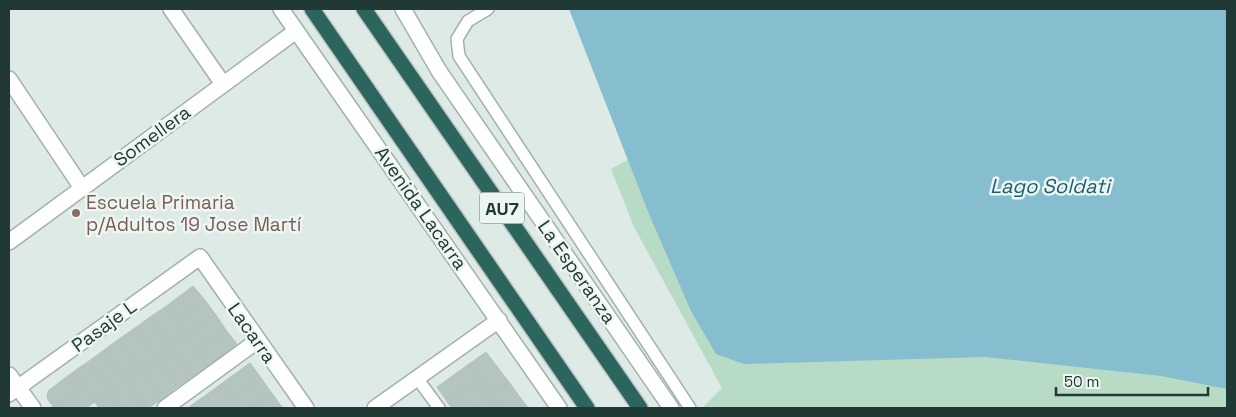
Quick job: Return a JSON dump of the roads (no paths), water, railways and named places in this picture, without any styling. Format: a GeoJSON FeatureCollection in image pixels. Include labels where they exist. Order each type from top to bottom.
{"type":"FeatureCollection","features":[{"type":"Feature","properties":{"kind":"highway","name":"AU7"},"geometry":{"type":"LineString","coordinates":[[312,9],[587,408]]}},
{"type":"Feature","properties":{"kind":"highway","name":"AU7"},"geometry":{"type":"LineString","coordinates":[[364,9],[640,408]]}},
{"type":"Feature","properties":{"kind":"street"},"geometry":{"type":"LineString","coordinates":[[171,9],[223,84]]}},
{"type":"Feature","properties":{"kind":"street","name":"Avenida Lacarra"},"geometry":{"type":"LineString","coordinates":[[281,9],[559,408]]}},
{"type":"Feature","properties":{"kind":"street","name":"La Esperanza"},"geometry":{"type":"LineString","coordinates":[[403,9],[439,72],[671,408]]}},
{"type":"Feature","properties":{"kind":"street","name":"Somellera"},"geometry":{"type":"LineString","coordinates":[[9,242],[296,31]]}},
{"type":"Feature","properties":{"kind":"street"},"geometry":{"type":"LineString","coordinates":[[9,79],[82,188]]}},
{"type":"Feature","properties":{"kind":"street","name":"Lacarra"},"geometry":{"type":"LineString","coordinates":[[200,257],[306,408]]}},
{"type":"Feature","properties":{"kind":"street","name":"Pasaje L"},"geometry":{"type":"LineString","coordinates":[[14,391],[200,257]]}},
{"type":"Feature","properties":{"kind":"street"},"geometry":{"type":"LineString","coordinates":[[375,408],[499,320]]}},
{"type":"Feature","properties":{"kind":"street"},"geometry":{"type":"LineString","coordinates":[[166,408],[258,341]]}},
{"type":"Feature","properties":{"kind":"street"},"geometry":{"type":"LineString","coordinates":[[9,375],[14,391],[33,408]]}},
{"type":"Feature","properties":{"kind":"lane"},"geometry":{"type":"LineString","coordinates":[[488,9],[468,21],[457,39],[459,56],[690,408]]}},
{"type":"Feature","properties":{"kind":"lane"},"geometry":{"type":"LineString","coordinates":[[418,378],[439,408]]}},
{"type":"Feature","properties":{"kind":"water","name":"Lago Soldati"},"geometry":{"type":"Polygon","coordinates":[[[569,9],[1227,9],[1227,389],[1161,376],[985,357],[744,364],[716,354],[691,311],[649,214],[569,9]]]}},
{"type":"Feature","properties":{"kind":"place","name":"Escuela Primaria p/Adultos 19 Jose Martí"},"geometry":{"type":"Point","coordinates":[76,213]}}]}
